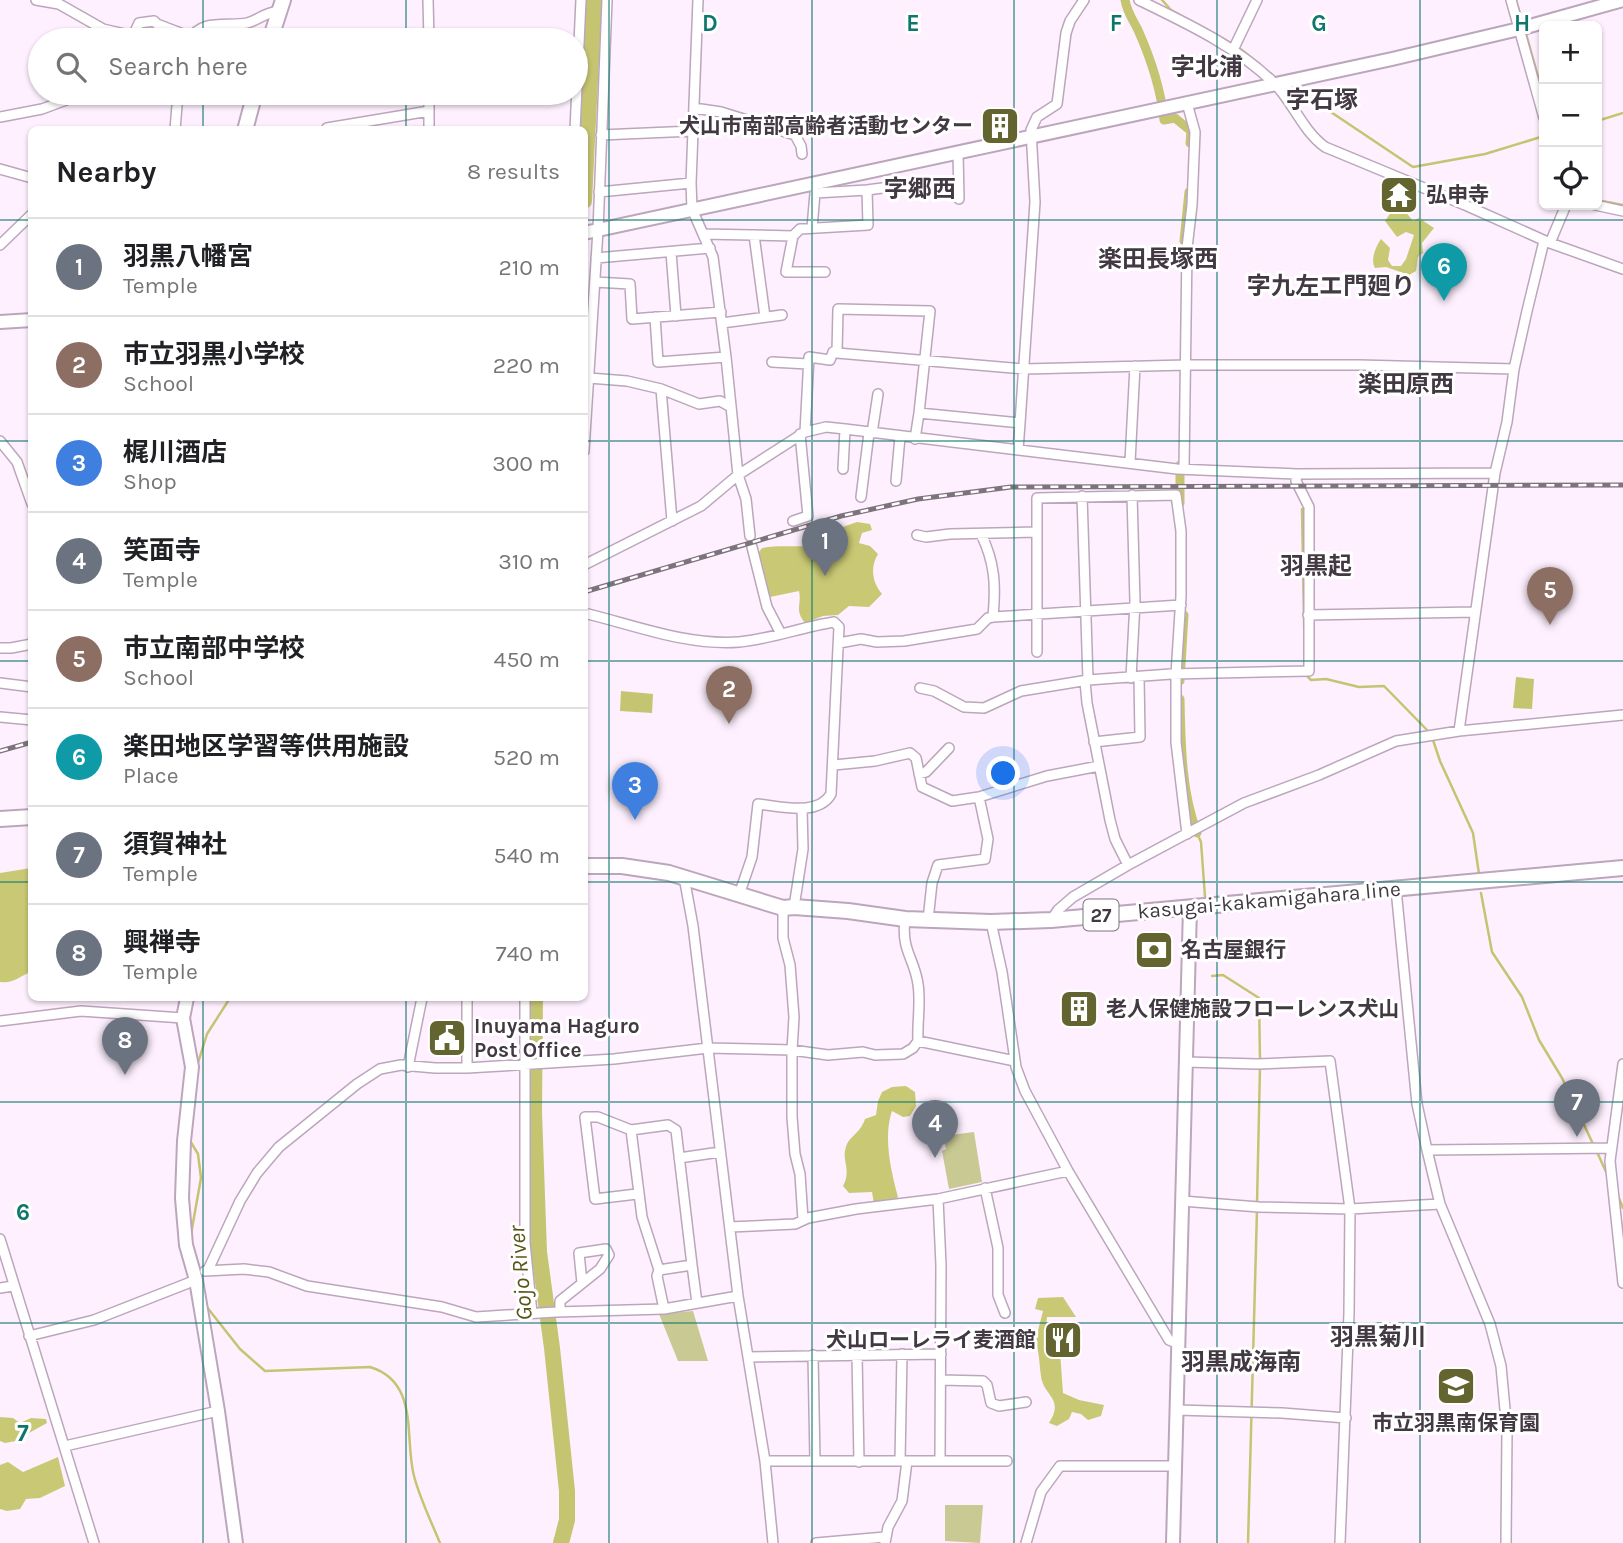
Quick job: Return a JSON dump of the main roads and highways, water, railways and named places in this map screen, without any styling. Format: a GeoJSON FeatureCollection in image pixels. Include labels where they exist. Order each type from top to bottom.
{"type":"FeatureCollection","features":[{"type":"Feature","properties":{"kind":"main road"},"geometry":{"type":"LineString","coordinates":[[591,232],[692,209],[814,188],[958,152],[1524,28],[1623,0]]}},
{"type":"Feature","properties":{"kind":"main road"},"geometry":{"type":"LineString","coordinates":[[275,28],[281,6]]}},
{"type":"Feature","properties":{"kind":"main road"},"geometry":{"type":"LineString","coordinates":[[245,126],[251,105]]}},
{"type":"Feature","properties":{"kind":"main road"},"geometry":{"type":"LineString","coordinates":[[0,322],[28,320]]}},
{"type":"Feature","properties":{"kind":"main road"},"geometry":{"type":"LineString","coordinates":[[0,819],[28,817]]}},
{"type":"Feature","properties":{"kind":"main road","name":"kasugai-kakamigahara line"},"geometry":{"type":"LineString","coordinates":[[588,866],[622,866],[684,877],[788,907],[905,919],[991,922],[1051,920],[1190,908],[1623,867]]}},
{"type":"Feature","properties":{"kind":"main road"},"geometry":{"type":"LineString","coordinates":[[1174,1543],[1190,908]]}},
{"type":"Feature","properties":{"kind":"main road"},"geometry":{"type":"LineString","coordinates":[[186,1001],[183,1018],[192,1067],[184,1141],[182,1198],[186,1245],[195,1277],[218,1411],[236,1543]]}},
{"type":"Feature","properties":{"kind":"waterway","name":"Gojo River"},"geometry":{"type":"LineString","coordinates":[[588,126],[594,0]]}},
{"type":"Feature","properties":{"kind":"waterway"},"geometry":{"type":"LineString","coordinates":[[1125,0],[1151,62],[1164,120],[1175,118],[1191,131],[1190,143]]}},
{"type":"Feature","properties":{"kind":"waterway"},"geometry":{"type":"LineString","coordinates":[[1162,0],[1171,10],[1233,44]]}},
{"type":"Feature","properties":{"kind":"waterway"},"geometry":{"type":"LineString","coordinates":[[1516,0],[1523,24]]}},
{"type":"Feature","properties":{"kind":"waterway"},"geometry":{"type":"LineString","coordinates":[[1525,30],[1540,84]]}},
{"type":"Feature","properties":{"kind":"waterway"},"geometry":{"type":"LineString","coordinates":[[1238,47],[1258,63]]}},
{"type":"Feature","properties":{"kind":"waterway"},"geometry":{"type":"LineString","coordinates":[[1265,70],[1277,79]]}},
{"type":"Feature","properties":{"kind":"waterway"},"geometry":{"type":"LineString","coordinates":[[1292,86],[1413,167],[1485,154],[1539,138]]}},
{"type":"Feature","properties":{"kind":"waterway"},"geometry":{"type":"LineString","coordinates":[[1602,119],[1623,113]]}},
{"type":"Feature","properties":{"kind":"waterway"},"geometry":{"type":"LineString","coordinates":[[1184,241],[1189,192]]}},
{"type":"Feature","properties":{"kind":"waterway"},"geometry":{"type":"LineString","coordinates":[[1602,201],[1623,205]]}},
{"type":"Feature","properties":{"kind":"waterway"},"geometry":{"type":"LineString","coordinates":[[1180,465],[1180,503]]}},
{"type":"Feature","properties":{"kind":"waterway"},"geometry":{"type":"LineString","coordinates":[[1302,509],[1305,674],[1311,680],[1326,679],[1359,687],[1384,686],[1429,732]]}},
{"type":"Feature","properties":{"kind":"waterway"},"geometry":{"type":"LineString","coordinates":[[1180,681],[1184,615]]}},
{"type":"Feature","properties":{"kind":"waterway"},"geometry":{"type":"LineString","coordinates":[[1180,699],[1185,784],[1197,833]]}},
{"type":"Feature","properties":{"kind":"waterway"},"geometry":{"type":"LineString","coordinates":[[1432,737],[1473,833],[1479,874]]}},
{"type":"Feature","properties":{"kind":"waterway"},"geometry":{"type":"LineString","coordinates":[[1197,833],[1201,842],[1205,897]]}},
{"type":"Feature","properties":{"kind":"waterway"},"geometry":{"type":"LineString","coordinates":[[1481,893],[1492,952],[1522,997],[1539,1040],[1562,1078],[1594,1146]]}},
{"type":"Feature","properties":{"kind":"waterway"},"geometry":{"type":"LineString","coordinates":[[1212,976],[1223,975],[1259,998],[1260,1060]]}},
{"type":"Feature","properties":{"kind":"waterway"},"geometry":{"type":"LineString","coordinates":[[197,1066],[207,1034],[228,1001]]}},
{"type":"Feature","properties":{"kind":"waterway","name":"Gojo River"},"geometry":{"type":"LineString","coordinates":[[535,1001],[534,1112],[539,1252],[567,1491],[567,1520],[561,1543]]}},
{"type":"Feature","properties":{"kind":"waterway"},"geometry":{"type":"LineString","coordinates":[[1257,1204],[1260,1067]]}},
{"type":"Feature","properties":{"kind":"waterway"},"geometry":{"type":"LineString","coordinates":[[189,1139],[198,1154],[201,1178],[191,1234]]}},
{"type":"Feature","properties":{"kind":"waterway"},"geometry":{"type":"LineString","coordinates":[[1597,1152],[1607,1174]]}},
{"type":"Feature","properties":{"kind":"waterway"},"geometry":{"type":"LineString","coordinates":[[1618,1196],[1623,1208]]}},
{"type":"Feature","properties":{"kind":"waterway"},"geometry":{"type":"LineString","coordinates":[[1248,1543],[1257,1210]]}},
{"type":"Feature","properties":{"kind":"waterway"},"geometry":{"type":"LineString","coordinates":[[206,1306],[240,1349],[265,1371],[370,1367],[386,1374],[397,1385],[407,1413],[414,1476],[440,1543]]}},
{"type":"Feature","properties":{"kind":"railway"},"geometry":{"type":"LineString","coordinates":[[588,591],[841,516],[918,499],[1011,487],[1623,485]]}},
{"type":"Feature","properties":{"kind":"railway"},"geometry":{"type":"LineString","coordinates":[[0,751],[28,743]]}},
{"type":"Feature","properties":{"kind":"place","name":"犬山市南部高齢者活動センター"},"geometry":{"type":"Point","coordinates":[1000,126]}},
{"type":"Feature","properties":{"kind":"place","name":"弘申寺"},"geometry":{"type":"Point","coordinates":[1399,195]}},
{"type":"Feature","properties":{"kind":"place","name":"楽田地区学習等供用施設"},"geometry":{"type":"Point","coordinates":[1444,301]}},
{"type":"Feature","properties":{"kind":"place","name":"羽黒八幡宮"},"geometry":{"type":"Point","coordinates":[825,576]}},
{"type":"Feature","properties":{"kind":"place","name":"市立南部中学校"},"geometry":{"type":"Point","coordinates":[1550,625]}},
{"type":"Feature","properties":{"kind":"place","name":"市立羽黒小学校"},"geometry":{"type":"Point","coordinates":[729,724]}},
{"type":"Feature","properties":{"kind":"place","name":"梶川酒店"},"geometry":{"type":"Point","coordinates":[635,820]}},
{"type":"Feature","properties":{"kind":"place","name":"名古屋銀行"},"geometry":{"type":"Point","coordinates":[1154,950]}},
{"type":"Feature","properties":{"kind":"place","name":"老人保健施設フローレンス犬山"},"geometry":{"type":"Point","coordinates":[1079,1009]}},
{"type":"Feature","properties":{"kind":"place","name":"Inuyama Haguro Post Office"},"geometry":{"type":"Point","coordinates":[447,1038]}},
{"type":"Feature","properties":{"kind":"place","name":"興禅寺"},"geometry":{"type":"Point","coordinates":[125,1075]}},
{"type":"Feature","properties":{"kind":"place","name":"須賀神社"},"geometry":{"type":"Point","coordinates":[1577,1137]}},
{"type":"Feature","properties":{"kind":"place","name":"笑面寺"},"geometry":{"type":"Point","coordinates":[935,1158]}},
{"type":"Feature","properties":{"kind":"place","name":"犬山ローレライ麦酒館"},"geometry":{"type":"Point","coordinates":[1063,1340]}},
{"type":"Feature","properties":{"kind":"place","name":"市立羽黒南保育園"},"geometry":{"type":"Point","coordinates":[1456,1386]}},
{"type":"Feature","properties":{"kind":"district","name":"字北浦"},"geometry":{"type":"Point","coordinates":[1207,67]}},
{"type":"Feature","properties":{"kind":"district","name":"字石塚"},"geometry":{"type":"Point","coordinates":[1322,100]}},
{"type":"Feature","properties":{"kind":"district","name":"字郷西"},"geometry":{"type":"Point","coordinates":[920,189]}},
{"type":"Feature","properties":{"kind":"district","name":"楽田長塚西"},"geometry":{"type":"Point","coordinates":[1158,259]}},
{"type":"Feature","properties":{"kind":"district","name":"字九左エ門廻り"},"geometry":{"type":"Point","coordinates":[1331,286]}},
{"type":"Feature","properties":{"kind":"district","name":"楽田原西"},"geometry":{"type":"Point","coordinates":[1406,384]}},
{"type":"Feature","properties":{"kind":"district","name":"羽黒起"},"geometry":{"type":"Point","coordinates":[1316,566]}},
{"type":"Feature","properties":{"kind":"district","name":"羽黒菊川"},"geometry":{"type":"Point","coordinates":[1378,1337]}},
{"type":"Feature","properties":{"kind":"district","name":"羽黒成海南"},"geometry":{"type":"Point","coordinates":[1241,1362]}}]}
